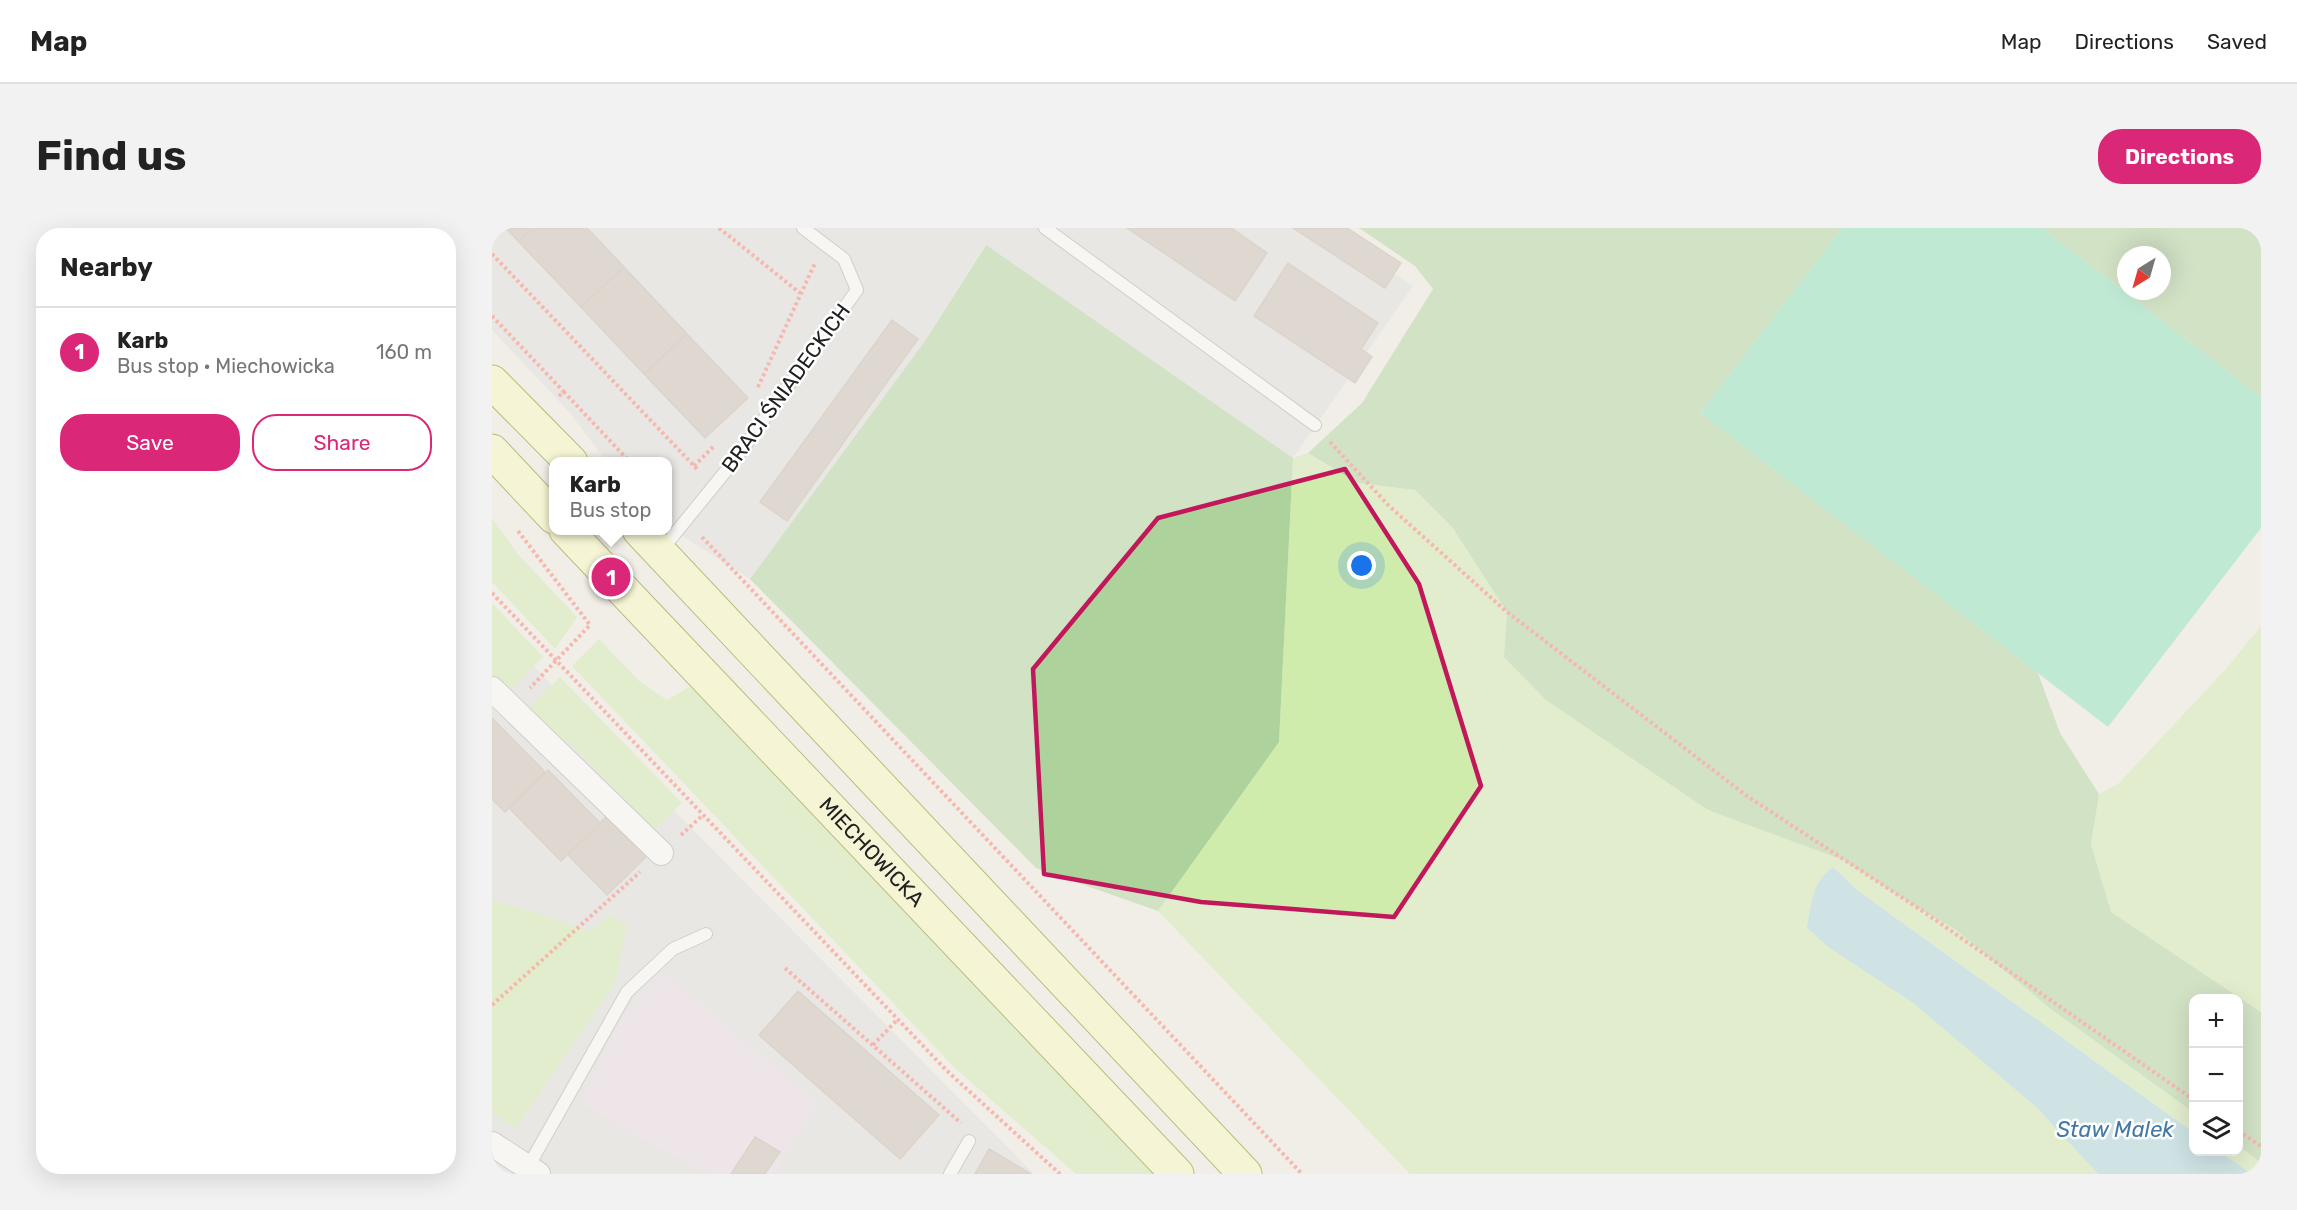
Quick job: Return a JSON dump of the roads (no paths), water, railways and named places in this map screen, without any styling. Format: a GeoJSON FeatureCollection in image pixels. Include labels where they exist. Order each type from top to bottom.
{"type":"FeatureCollection","features":[{"type":"Feature","properties":{"kind":"main road"},"geometry":{"type":"LineString","coordinates":[[492,382],[565,457]]}},
{"type":"Feature","properties":{"kind":"main road"},"geometry":{"type":"LineString","coordinates":[[492,452],[549,512]]}},
{"type":"Feature","properties":{"kind":"main road","name":"MIECHOWICKA"},"geometry":{"type":"LineString","coordinates":[[570,535],[1177,1174]]}},
{"type":"Feature","properties":{"kind":"main road"},"geometry":{"type":"LineString","coordinates":[[650,541],[1245,1174]]}},
{"type":"Feature","properties":{"kind":"street"},"geometry":{"type":"LineString","coordinates":[[492,689],[660,853]]}},
{"type":"Feature","properties":{"kind":"street"},"geometry":{"type":"LineString","coordinates":[[492,1144],[533,1171]]}},
{"type":"Feature","properties":{"kind":"lane","name":"BRACI ŚNIADECKICH"},"geometry":{"type":"LineString","coordinates":[[672,529],[686,521],[714,487],[857,290],[844,259],[803,228]]}},
{"type":"Feature","properties":{"kind":"lane"},"geometry":{"type":"LineString","coordinates":[[1045,228],[1316,425]]}},
{"type":"Feature","properties":{"kind":"lane"},"geometry":{"type":"LineString","coordinates":[[533,1171],[627,992],[673,949],[706,934]]}},
{"type":"Feature","properties":{"kind":"lane"},"geometry":{"type":"LineString","coordinates":[[950,1174],[969,1141]]}},
{"type":"Feature","properties":{"kind":"water","name":"Staw Malek"},"geometry":{"type":"Polygon","coordinates":[[[1833,867],[1857,890],[2189,1129],[2189,1156],[2226,1156],[2252,1174],[2098,1174],[2035,1106],[1913,1003],[1828,947],[1807,928],[1811,902],[1817,886],[1833,867]]]}},
{"type":"Feature","properties":{"kind":"place","name":"Karb"},"geometry":{"type":"Point","coordinates":[611,577]}}]}
